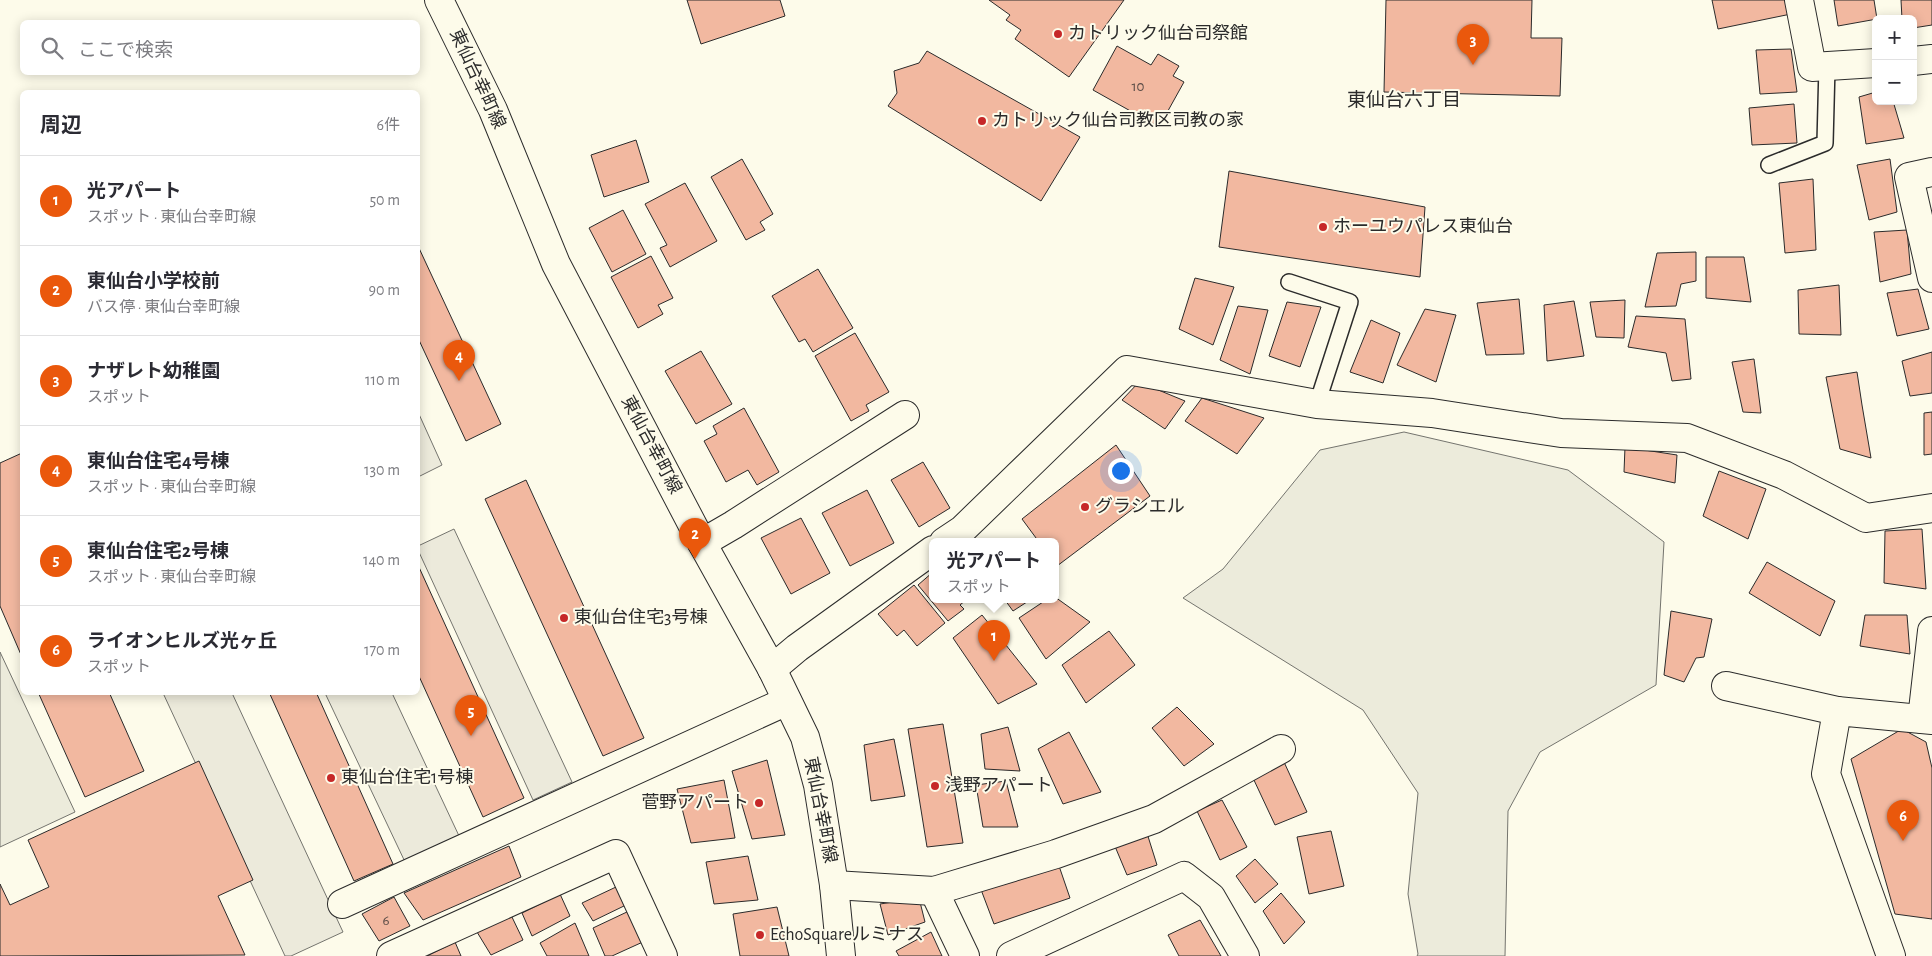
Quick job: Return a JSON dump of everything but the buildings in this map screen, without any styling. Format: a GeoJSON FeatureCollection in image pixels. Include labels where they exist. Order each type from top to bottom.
{"type":"FeatureCollection","features":[{"type":"Feature","properties":{"kind":"street","name":"東仙台幸町線"},"geometry":{"type":"LineString","coordinates":[[439,0],[493,110],[556,264],[702,543],[772,669],[805,737],[818,785],[834,885],[841,956]]}},
{"type":"Feature","properties":{"kind":"street"},"geometry":{"type":"LineString","coordinates":[[1799,0],[1812,67],[1872,63]]}},
{"type":"Feature","properties":{"kind":"street"},"geometry":{"type":"LineString","coordinates":[[1917,60],[1932,59]]}},
{"type":"Feature","properties":{"kind":"street"},"geometry":{"type":"LineString","coordinates":[[1932,172],[1909,177],[1932,278]]}},
{"type":"Feature","properties":{"kind":"street"},"geometry":{"type":"LineString","coordinates":[[950,538],[962,530],[1127,370],[1317,404],[1432,413],[1561,433],[1687,438],[1784,475],[1866,518],[1932,508]]}},
{"type":"Feature","properties":{"kind":"street"},"geometry":{"type":"LineString","coordinates":[[702,543],[905,415]]}},
{"type":"Feature","properties":{"kind":"street"},"geometry":{"type":"LineString","coordinates":[[772,669],[797,648],[929,553]]}},
{"type":"Feature","properties":{"kind":"street"},"geometry":{"type":"LineString","coordinates":[[1726,686],[1837,711],[1927,719],[1932,631]]}},
{"type":"Feature","properties":{"kind":"street"},"geometry":{"type":"LineString","coordinates":[[342,904],[787,700]]}},
{"type":"Feature","properties":{"kind":"street"},"geometry":{"type":"LineString","coordinates":[[1837,711],[1826,774],[1891,956]]}},
{"type":"Feature","properties":{"kind":"street"},"geometry":{"type":"LineString","coordinates":[[834,885],[934,891],[1056,854],[1154,819],[1281,749]]}},
{"type":"Feature","properties":{"kind":"street"},"geometry":{"type":"LineString","coordinates":[[391,956],[616,854],[662,956]]}},
{"type":"Feature","properties":{"kind":"street"},"geometry":{"type":"LineString","coordinates":[[1011,956],[1184,876],[1211,897],[1245,956]]}},
{"type":"Feature","properties":{"kind":"street"},"geometry":{"type":"LineString","coordinates":[[934,891],[965,956]]}},
{"type":"Feature","properties":{"kind":"lane"},"geometry":{"type":"LineString","coordinates":[[1769,164],[1825,143],[1827,66]]}},
{"type":"Feature","properties":{"kind":"lane"},"geometry":{"type":"LineString","coordinates":[[1289,282],[1350,302],[1317,404]]}},
{"type":"Feature","properties":{"kind":"shaded area"},"geometry":{"type":"Polygon","coordinates":[[[420,416],[442,465],[420,476],[420,416]]]}},
{"type":"Feature","properties":{"kind":"shaded area"},"geometry":{"type":"Polygon","coordinates":[[[1404,432],[1568,470],[1664,542],[1656,685],[1540,752],[1508,811],[1505,956],[1417,956],[1408,894],[1418,793],[1363,710],[1183,598],[1223,569],[1320,450],[1404,432]]]}},
{"type":"Feature","properties":{"kind":"shaded area"},"geometry":{"type":"Polygon","coordinates":[[[454,529],[572,782],[533,800],[420,554],[420,545],[454,529]]]}},
{"type":"Feature","properties":{"kind":"shaded area"},"geometry":{"type":"Polygon","coordinates":[[[0,652],[75,812],[0,847],[0,652]]]}},
{"type":"Feature","properties":{"kind":"shaded area"},"geometry":{"type":"Polygon","coordinates":[[[164,695],[233,695],[343,932],[291,956],[285,956],[164,695]]]}},
{"type":"Feature","properties":{"kind":"shaded area"},"geometry":{"type":"Polygon","coordinates":[[[326,695],[393,695],[460,838],[406,864],[326,695]]]}},
{"type":"Feature","properties":{"kind":"place","name":"カトリック仙台司祭館"},"geometry":{"type":"Point","coordinates":[1058,34]}},
{"type":"Feature","properties":{"kind":"place","name":"ナザレト幼稚園"},"geometry":{"type":"Point","coordinates":[1473,65]}},
{"type":"Feature","properties":{"kind":"place","name":"カトリック仙台司教区司教の家"},"geometry":{"type":"Point","coordinates":[982,121]}},
{"type":"Feature","properties":{"kind":"place","name":"ホーユウパレス東仙台"},"geometry":{"type":"Point","coordinates":[1323,227]}},
{"type":"Feature","properties":{"kind":"place","name":"東仙台住宅4号棟"},"geometry":{"type":"Point","coordinates":[459,381]}},
{"type":"Feature","properties":{"kind":"place","name":"グラシエル"},"geometry":{"type":"Point","coordinates":[1085,507]}},
{"type":"Feature","properties":{"kind":"place","name":"東仙台小学校前"},"geometry":{"type":"Point","coordinates":[695,559]}},
{"type":"Feature","properties":{"kind":"place","name":"東仙台住宅3号棟"},"geometry":{"type":"Point","coordinates":[564,618]}},
{"type":"Feature","properties":{"kind":"place","name":"光アパート"},"geometry":{"type":"Point","coordinates":[994,661]}},
{"type":"Feature","properties":{"kind":"place","name":"東仙台住宅2号棟"},"geometry":{"type":"Point","coordinates":[471,736]}},
{"type":"Feature","properties":{"kind":"place","name":"東仙台住宅1号棟"},"geometry":{"type":"Point","coordinates":[331,778]}},
{"type":"Feature","properties":{"kind":"place","name":"浅野アパート"},"geometry":{"type":"Point","coordinates":[935,786]}},
{"type":"Feature","properties":{"kind":"place","name":"菅野アパート"},"geometry":{"type":"Point","coordinates":[759,803]}},
{"type":"Feature","properties":{"kind":"place","name":"ライオンヒルズ光ヶ丘"},"geometry":{"type":"Point","coordinates":[1903,841]}},
{"type":"Feature","properties":{"kind":"place","name":"EchoSquareルミナス"},"geometry":{"type":"Point","coordinates":[760,935]}},
{"type":"Feature","properties":{"kind":"district","name":"東仙台六丁目"},"geometry":{"type":"Point","coordinates":[1404,100]}}]}
